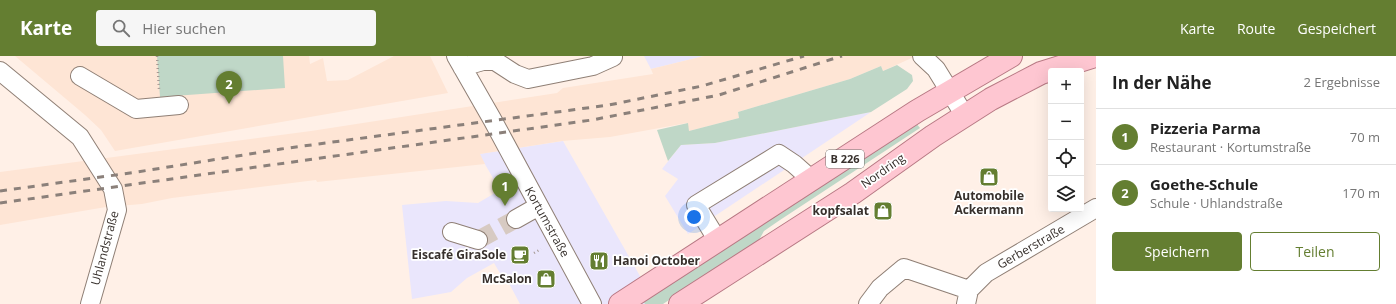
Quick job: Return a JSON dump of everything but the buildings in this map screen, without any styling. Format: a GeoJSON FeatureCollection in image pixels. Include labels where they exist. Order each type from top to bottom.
{"type":"FeatureCollection","features":[{"type":"Feature","properties":{"kind":"main road","name":"B 226"},"geometry":{"type":"LineString","coordinates":[[620,304],[951,91],[1010,56]]}},
{"type":"Feature","properties":{"kind":"main road","name":"Nordring"},"geometry":{"type":"LineString","coordinates":[[680,304],[852,193],[932,136],[964,116],[1041,73],[1095,56]]}},
{"type":"Feature","properties":{"kind":"street"},"geometry":{"type":"LineString","coordinates":[[922,56],[936,69],[951,91],[964,116]]}},
{"type":"Feature","properties":{"kind":"street"},"geometry":{"type":"LineString","coordinates":[[459,62],[483,60],[495,61],[515,74],[528,79],[593,66],[613,57]]}},
{"type":"Feature","properties":{"kind":"street","name":"Kortumstraße"},"geometry":{"type":"LineString","coordinates":[[459,62],[492,119],[592,304]]}},
{"type":"Feature","properties":{"kind":"street","name":"Uhlandstraße"},"geometry":{"type":"LineString","coordinates":[[0,71],[80,137],[112,189],[117,210],[90,304]]}},
{"type":"Feature","properties":{"kind":"street"},"geometry":{"type":"LineString","coordinates":[[80,76],[136,110],[179,105]]}},
{"type":"Feature","properties":{"kind":"street"},"geometry":{"type":"LineString","coordinates":[[718,242],[696,205],[779,154],[812,180]]}},
{"type":"Feature","properties":{"kind":"street"},"geometry":{"type":"LineString","coordinates":[[516,219],[539,206]]}},
{"type":"Feature","properties":{"kind":"street","name":"Gerberstraße"},"geometry":{"type":"LineString","coordinates":[[868,304],[880,288],[904,268],[968,297],[986,273],[1096,208]]}},
{"type":"Feature","properties":{"kind":"street"},"geometry":{"type":"LineString","coordinates":[[452,232],[478,240]]}},
{"type":"Feature","properties":{"kind":"path"},"geometry":{"type":"LineString","coordinates":[[157,56],[161,107]]}},
{"type":"Feature","properties":{"kind":"path"},"geometry":{"type":"LineString","coordinates":[[534,253],[541,249]]}},
{"type":"Feature","properties":{"kind":"shaded area"},"geometry":{"type":"Polygon","coordinates":[[[15,56],[309,56],[310,64],[323,58],[327,81],[348,80],[394,56],[430,56],[448,93],[115,151],[101,130],[15,56]]]}},
{"type":"Feature","properties":{"kind":"shaded area"},"geometry":{"type":"Polygon","coordinates":[[[644,56],[704,56],[651,69],[644,56]]]}},
{"type":"Feature","properties":{"kind":"shaded area"},"geometry":{"type":"Polygon","coordinates":[[[704,56],[916,56],[883,71],[881,66],[850,79],[738,112],[739,118],[689,131],[687,123],[610,137],[562,141],[480,154],[485,164],[317,182],[316,180],[172,198],[142,204],[106,207],[0,225],[0,172],[311,131],[557,93],[563,88],[653,74],[651,69],[704,56]]]}},
{"type":"Feature","properties":{"kind":"shaded area"},"geometry":{"type":"Polygon","coordinates":[[[871,112],[688,234],[665,196],[678,179],[662,169],[681,145],[715,143],[871,112]]]}},
{"type":"Feature","properties":{"kind":"shaded area"},"geometry":{"type":"Polygon","coordinates":[[[563,141],[656,304],[520,304],[504,274],[501,275],[494,263],[467,278],[451,292],[412,299],[402,205],[446,201],[478,203],[500,190],[479,154],[563,141]]]}},
{"type":"Feature","properties":{"kind":"green space"},"geometry":{"type":"Polygon","coordinates":[[[157,56],[283,56],[285,88],[160,97],[157,56]]]}},
{"type":"Feature","properties":{"kind":"green space"},"geometry":{"type":"Polygon","coordinates":[[[897,65],[912,75],[913,81],[907,89],[871,112],[715,143],[681,145],[668,161],[657,130],[688,123],[689,131],[739,118],[738,112],[850,79],[881,66],[883,71],[897,65]]]}},
{"type":"Feature","properties":{"kind":"green space"},"geometry":{"type":"Polygon","coordinates":[[[916,123],[920,128],[780,220],[764,231],[759,240],[751,246],[663,304],[645,304],[643,301],[916,123]]]}},
{"type":"Feature","properties":{"kind":"tunnel"},"geometry":{"type":"LineString","coordinates":[[478,240],[516,219]]}},
{"type":"Feature","properties":{"kind":"railway"},"geometry":{"type":"LineString","coordinates":[[0,191],[137,172],[281,149],[609,105],[702,86],[804,56]]}},
{"type":"Feature","properties":{"kind":"railway"},"geometry":{"type":"LineString","coordinates":[[0,203],[592,120],[719,95],[842,56]]}},
{"type":"Feature","properties":{"kind":"place","name":"Goethe-Schule"},"geometry":{"type":"Point","coordinates":[229,104]}},
{"type":"Feature","properties":{"kind":"place","name":"Automobile Ackermann"},"geometry":{"type":"Point","coordinates":[989,177]}},
{"type":"Feature","properties":{"kind":"place","name":"Pizzeria Parma"},"geometry":{"type":"Point","coordinates":[505,206]}},
{"type":"Feature","properties":{"kind":"place","name":"kopfsalat"},"geometry":{"type":"Point","coordinates":[883,211]}},
{"type":"Feature","properties":{"kind":"place","name":"Eiscafé GiraSole"},"geometry":{"type":"Point","coordinates":[520,255]}},
{"type":"Feature","properties":{"kind":"place","name":"Hanoi October"},"geometry":{"type":"Point","coordinates":[599,261]}},
{"type":"Feature","properties":{"kind":"place","name":"McSalon"},"geometry":{"type":"Point","coordinates":[546,279]}}]}
